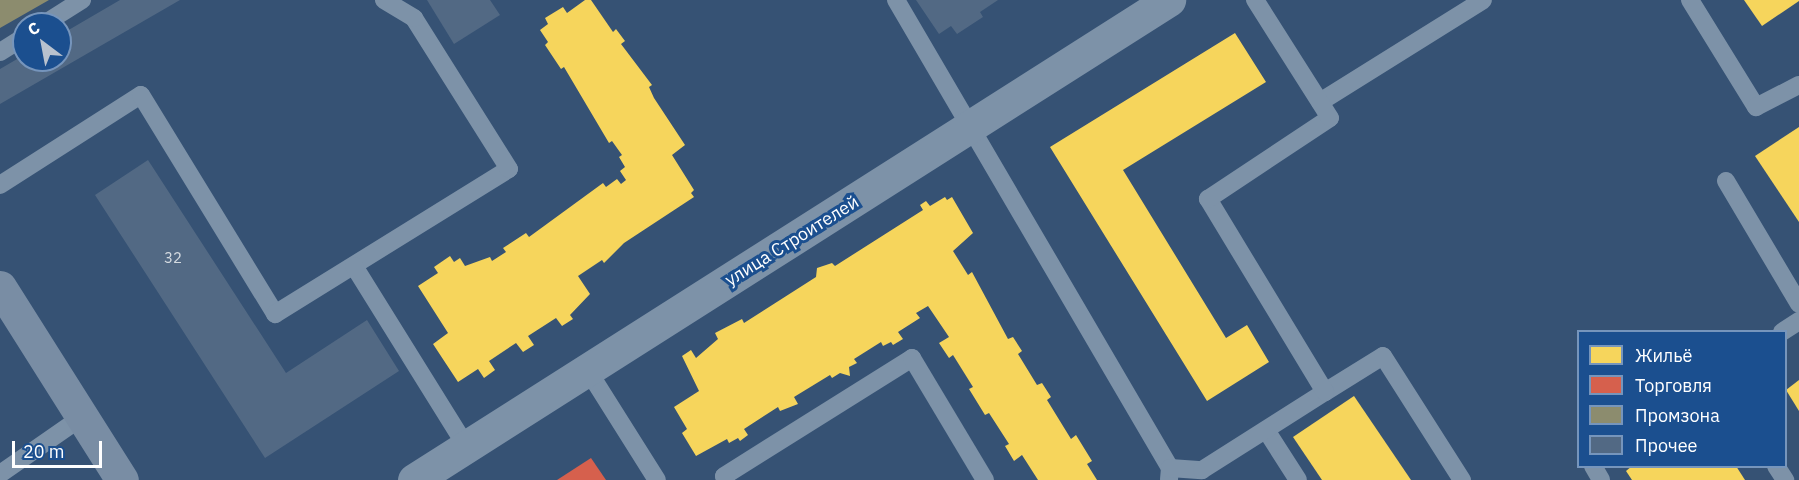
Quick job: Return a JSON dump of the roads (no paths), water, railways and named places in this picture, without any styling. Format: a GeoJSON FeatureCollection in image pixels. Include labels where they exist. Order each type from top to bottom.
{"type":"FeatureCollection","features":[{"type":"Feature","properties":{"kind":"main road"},"geometry":{"type":"LineString","coordinates":[[0,287],[122,480]]}},
{"type":"Feature","properties":{"kind":"street","name":"улица Строителей"},"geometry":{"type":"LineString","coordinates":[[414,480],[973,127],[1169,0]]}},
{"type":"Feature","properties":{"kind":"lane"},"geometry":{"type":"LineString","coordinates":[[63,12],[82,0]]}},
{"type":"Feature","properties":{"kind":"lane"},"geometry":{"type":"LineString","coordinates":[[0,185],[141,95],[275,314],[509,169],[414,18],[384,0]]}},
{"type":"Feature","properties":{"kind":"lane"},"geometry":{"type":"LineString","coordinates":[[896,0],[973,127],[1169,474],[1202,470],[1383,356],[1462,480]]}},
{"type":"Feature","properties":{"kind":"lane"},"geometry":{"type":"LineString","coordinates":[[1255,0],[1330,118],[1208,199],[1325,392]]}},
{"type":"Feature","properties":{"kind":"lane"},"geometry":{"type":"LineString","coordinates":[[1320,102],[1483,0]]}},
{"type":"Feature","properties":{"kind":"lane"},"geometry":{"type":"LineString","coordinates":[[1690,0],[1756,107],[1799,85]]}},
{"type":"Feature","properties":{"kind":"lane"},"geometry":{"type":"LineString","coordinates":[[1726,181],[1799,304]]}},
{"type":"Feature","properties":{"kind":"lane"},"geometry":{"type":"LineString","coordinates":[[354,266],[466,446]]}},
{"type":"Feature","properties":{"kind":"lane"},"geometry":{"type":"LineString","coordinates":[[1785,330],[1799,321]]}},
{"type":"Feature","properties":{"kind":"lane"},"geometry":{"type":"LineString","coordinates":[[726,480],[724,476],[912,358],[977,477]]}},
{"type":"Feature","properties":{"kind":"lane"},"geometry":{"type":"LineString","coordinates":[[587,369],[657,480]]}},
{"type":"Feature","properties":{"kind":"lane"},"geometry":{"type":"LineString","coordinates":[[0,474],[82,417]]}},
{"type":"Feature","properties":{"kind":"lane"},"geometry":{"type":"LineString","coordinates":[[1266,430],[1298,480]]}}]}
